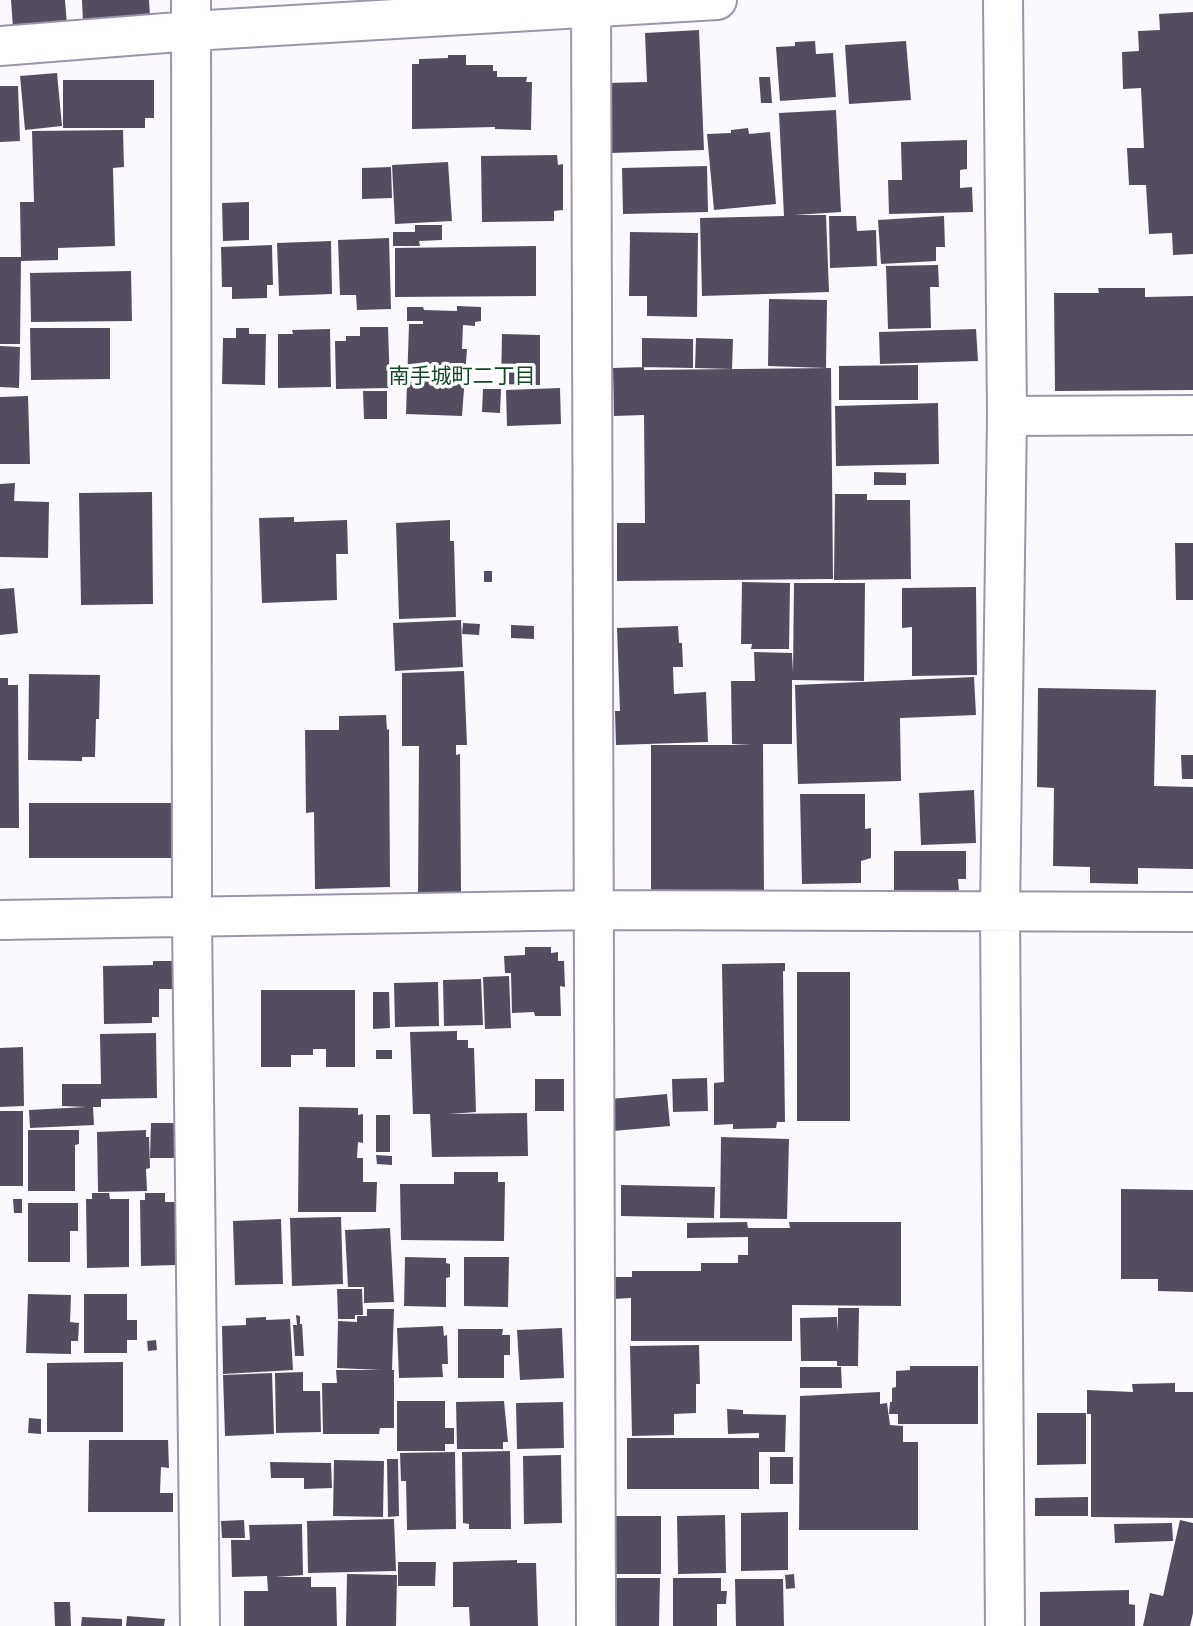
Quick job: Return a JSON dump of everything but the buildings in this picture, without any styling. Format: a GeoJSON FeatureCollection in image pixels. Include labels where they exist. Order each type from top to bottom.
{"type":"FeatureCollection","features":[{"type":"Feature","properties":{"kind":"street"},"geometry":{"type":"LineString","coordinates":[[0,46],[191,16],[717,0]]}},
{"type":"Feature","properties":{"kind":"street"},"geometry":{"type":"LineString","coordinates":[[1003,0],[1007,416],[1000,911],[1005,1626]]}},
{"type":"Feature","properties":{"kind":"street"},"geometry":{"type":"LineString","coordinates":[[591,4],[596,1626]]}},
{"type":"Feature","properties":{"kind":"street"},"geometry":{"type":"LineString","coordinates":[[191,16],[192,918],[200,1626]]}},
{"type":"Feature","properties":{"kind":"street"},"geometry":{"type":"LineString","coordinates":[[1007,416],[1193,415]]}},
{"type":"Feature","properties":{"kind":"street"},"geometry":{"type":"LineString","coordinates":[[0,920],[594,910],[1193,912]]}},
{"type":"Feature","properties":{"kind":"district","name":"南手城町二丁目"},"geometry":{"type":"Point","coordinates":[462,377]}}]}
